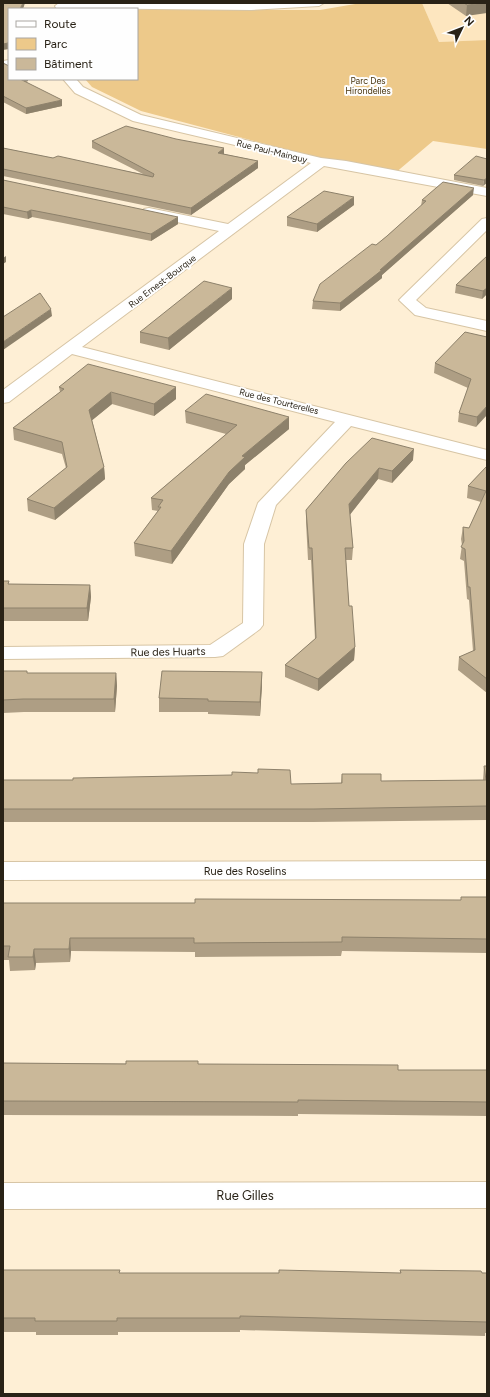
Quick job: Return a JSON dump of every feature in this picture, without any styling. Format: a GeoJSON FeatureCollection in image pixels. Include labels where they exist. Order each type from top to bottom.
{"type":"FeatureCollection","features":[{"type":"Feature","properties":{"kind":"street"},"geometry":{"type":"LineString","coordinates":[[60,6],[251,7],[319,3]]}},
{"type":"Feature","properties":{"kind":"street","name":"Rue Paul-Mainguy"},"geometry":{"type":"LineString","coordinates":[[70,80],[79,90],[137,118],[321,162],[346,165],[487,192]]}},
{"type":"Feature","properties":{"kind":"street","name":"Rue Ernest-Bourque"},"geometry":{"type":"LineString","coordinates":[[3,398],[321,162]]}},
{"type":"Feature","properties":{"kind":"street"},"geometry":{"type":"LineString","coordinates":[[133,208],[232,229]]}},
{"type":"Feature","properties":{"kind":"street"},"geometry":{"type":"LineString","coordinates":[[487,222],[407,300],[422,312],[487,326]]}},
{"type":"Feature","properties":{"kind":"street","name":"Rue des Tourterelles"},"geometry":{"type":"LineString","coordinates":[[71,349],[487,455]]}},
{"type":"Feature","properties":{"kind":"street","name":"Rue des Huarts"},"geometry":{"type":"LineString","coordinates":[[3,653],[215,651],[253,625],[254,544],[267,503],[347,419]]}},
{"type":"Feature","properties":{"kind":"street","name":"Rue des Roselins"},"geometry":{"type":"LineString","coordinates":[[3,871],[487,870]]}},
{"type":"Feature","properties":{"kind":"street","name":"Rue Gilles"},"geometry":{"type":"LineString","coordinates":[[3,1196],[487,1196]]}},
{"type":"Feature","properties":{"kind":"shaded area"},"geometry":{"type":"Polygon","coordinates":[[[422,3],[487,3],[487,40],[439,42],[422,3]]]}},
{"type":"Feature","properties":{"kind":"green space","name":"Parc Des Hirondelles"},"geometry":{"type":"Polygon","coordinates":[[[361,3],[422,3],[439,42],[487,40],[487,149],[433,141],[394,174],[322,159],[141,111],[92,87],[86,80],[138,80],[138,10],[320,10],[361,3]]]}},
{"type":"Feature","properties":{"kind":"building"},"geometry":{"type":"Polygon","coordinates":[[[3,3],[23,3],[20,8],[8,8],[8,43],[3,44],[3,3]]]}},
{"type":"Feature","properties":{"kind":"building"},"geometry":{"type":"Polygon","coordinates":[[[464,3],[487,3],[467,5],[464,3]]]}},
{"type":"Feature","properties":{"kind":"building"},"geometry":{"type":"Polygon","coordinates":[[[3,63],[8,66],[8,80],[22,80],[62,100],[26,108],[3,96],[3,63]]]}},
{"type":"Feature","properties":{"kind":"building"},"geometry":{"type":"Polygon","coordinates":[[[126,126],[176,139],[224,148],[218,153],[258,161],[191,208],[3,169],[3,148],[53,158],[58,156],[153,177],[154,174],[92,141],[126,126]]]}},
{"type":"Feature","properties":{"kind":"building"},"geometry":{"type":"Polygon","coordinates":[[[476,156],[487,159],[487,178],[484,180],[454,175],[476,156]]]}},
{"type":"Feature","properties":{"kind":"building"},"geometry":{"type":"Polygon","coordinates":[[[3,180],[178,217],[151,234],[31,210],[27,212],[3,207],[3,180]]]}},
{"type":"Feature","properties":{"kind":"building"},"geometry":{"type":"Polygon","coordinates":[[[443,182],[474,188],[380,270],[382,270],[340,303],[313,301],[320,284],[372,244],[376,245],[387,236],[426,201],[422,200],[443,182]]]}},
{"type":"Feature","properties":{"kind":"building"},"geometry":{"type":"Polygon","coordinates":[[[324,191],[354,197],[317,224],[287,217],[324,191]]]}},
{"type":"Feature","properties":{"kind":"building"},"geometry":{"type":"Polygon","coordinates":[[[487,256],[487,288],[483,291],[456,285],[487,256]]]}},
{"type":"Feature","properties":{"kind":"building"},"geometry":{"type":"Polygon","coordinates":[[[204,281],[232,288],[168,338],[140,332],[204,281]]]}},
{"type":"Feature","properties":{"kind":"building"},"geometry":{"type":"Polygon","coordinates":[[[40,293],[51,309],[3,342],[3,317],[40,293]]]}},
{"type":"Feature","properties":{"kind":"building"},"geometry":{"type":"Polygon","coordinates":[[[465,332],[487,337],[487,406],[477,417],[459,413],[471,379],[435,363],[465,332]]]}},
{"type":"Feature","properties":{"kind":"building"},"geometry":{"type":"Polygon","coordinates":[[[88,364],[176,387],[154,404],[111,392],[89,410],[104,467],[54,508],[27,499],[67,467],[62,442],[13,428],[64,389],[59,387],[88,364]]]}},
{"type":"Feature","properties":{"kind":"building"},"geometry":{"type":"Polygon","coordinates":[[[206,394],[289,417],[242,456],[245,457],[229,472],[171,551],[134,543],[161,507],[158,507],[163,500],[151,498],[237,425],[185,411],[206,394]]]}},
{"type":"Feature","properties":{"kind":"building"},"geometry":{"type":"Polygon","coordinates":[[[372,438],[414,449],[392,471],[379,468],[349,504],[353,548],[345,548],[349,606],[352,606],[355,647],[318,679],[285,665],[316,638],[312,548],[309,548],[306,510],[346,463],[372,438]]]}},
{"type":"Feature","properties":{"kind":"building"},"geometry":{"type":"Polygon","coordinates":[[[487,466],[487,679],[459,657],[475,650],[470,587],[468,587],[465,549],[461,547],[464,541],[463,527],[469,528],[486,491],[468,486],[487,466]]]}},
{"type":"Feature","properties":{"kind":"building"},"geometry":{"type":"Polygon","coordinates":[[[3,581],[9,581],[8,584],[90,585],[87,608],[3,608],[3,581]]]}},
{"type":"Feature","properties":{"kind":"building"},"geometry":{"type":"Polygon","coordinates":[[[3,671],[27,671],[27,673],[116,673],[114,699],[3,700],[3,671]]]}},
{"type":"Feature","properties":{"kind":"building"},"geometry":{"type":"Polygon","coordinates":[[[162,671],[262,672],[260,702],[159,698],[162,671]]]}},
{"type":"Feature","properties":{"kind":"building"},"geometry":{"type":"Polygon","coordinates":[[[484,766],[487,766],[487,806],[314,809],[3,809],[3,780],[73,780],[73,778],[232,775],[232,772],[258,773],[258,769],[290,770],[291,784],[342,783],[342,774],[381,774],[381,781],[486,780],[484,766]]]}},
{"type":"Feature","properties":{"kind":"building"},"geometry":{"type":"Polygon","coordinates":[[[461,897],[487,897],[487,939],[342,937],[342,942],[194,943],[194,938],[70,938],[69,949],[34,949],[33,957],[8,957],[10,946],[3,946],[3,903],[195,903],[195,899],[461,900],[461,897]]]}},
{"type":"Feature","properties":{"kind":"building"},"geometry":{"type":"Polygon","coordinates":[[[126,1061],[198,1061],[198,1064],[398,1065],[398,1070],[487,1070],[487,1102],[298,1100],[298,1102],[3,1101],[3,1063],[126,1064],[126,1061]]]}},
{"type":"Feature","properties":{"kind":"building"},"geometry":{"type":"Polygon","coordinates":[[[3,1270],[120,1270],[119,1273],[279,1273],[279,1270],[401,1273],[400,1270],[481,1271],[482,1273],[487,1273],[487,1322],[240,1316],[240,1318],[117,1318],[117,1321],[35,1321],[35,1318],[3,1318],[3,1270]]]}}]}
